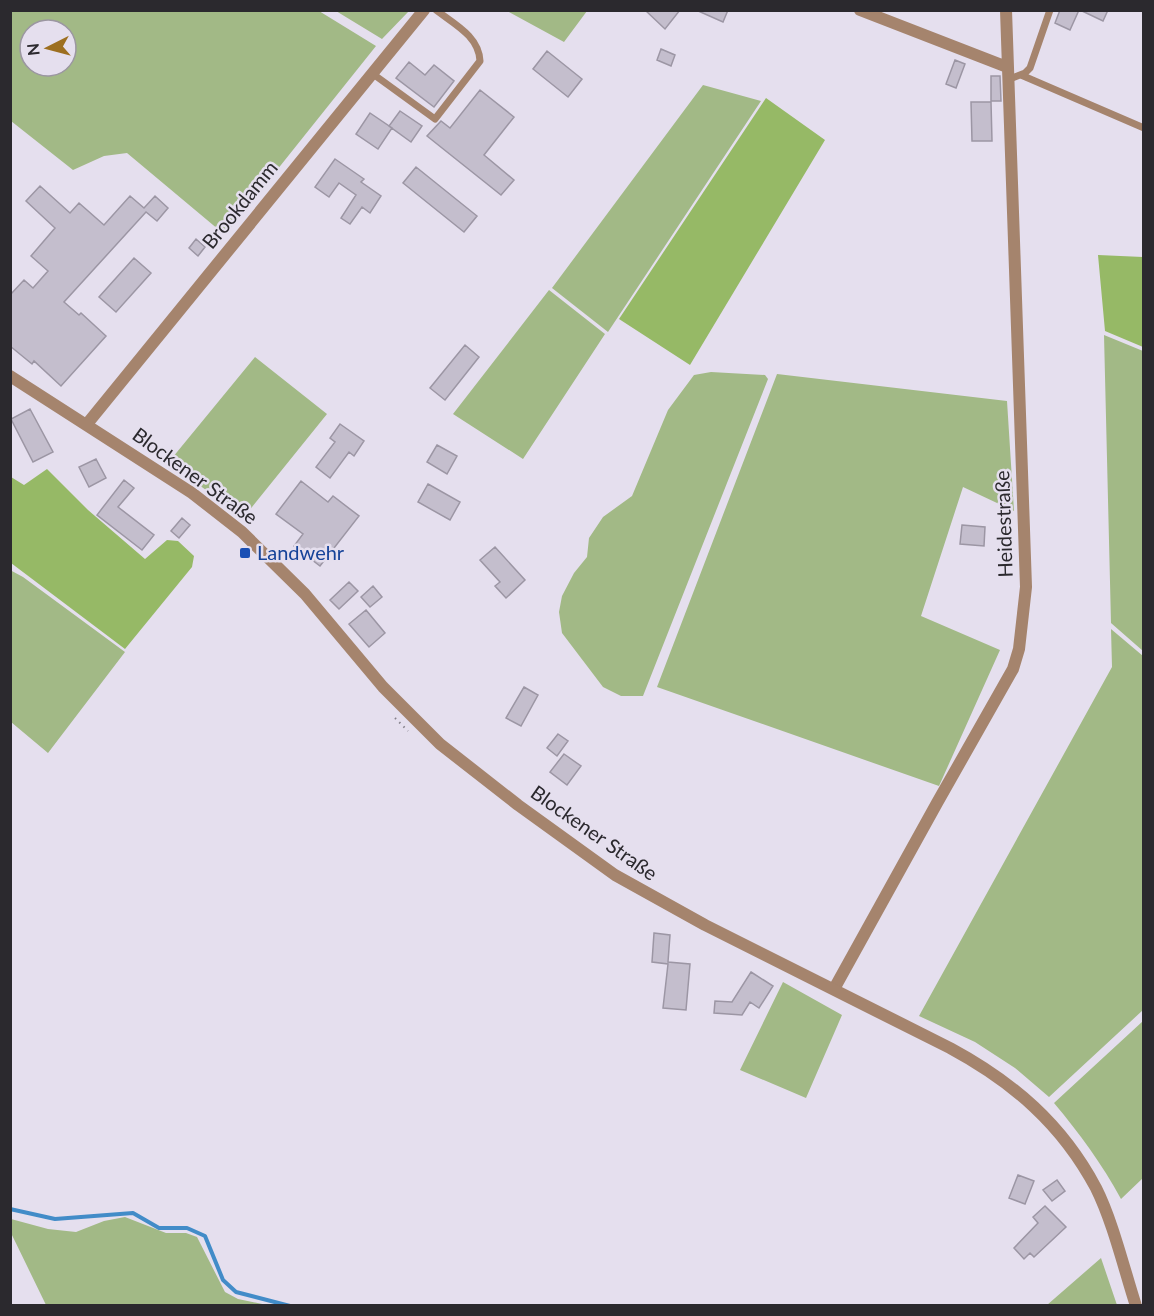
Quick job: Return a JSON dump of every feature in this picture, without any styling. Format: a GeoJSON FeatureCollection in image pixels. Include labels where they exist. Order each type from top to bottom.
{"type":"FeatureCollection","features":[{"type":"Feature","properties":{"kind":"street","name":"Brookdamm"},"geometry":{"type":"LineString","coordinates":[[87,424],[424,10]]}},
{"type":"Feature","properties":{"kind":"street"},"geometry":{"type":"LineString","coordinates":[[860,10],[1007,67]]}},
{"type":"Feature","properties":{"kind":"street","name":"Heidestraße"},"geometry":{"type":"LineString","coordinates":[[834,989],[1013,669],[1019,649],[1026,587],[1006,10]]}},
{"type":"Feature","properties":{"kind":"street","name":"Blockener Straße"},"geometry":{"type":"LineString","coordinates":[[10,376],[192,493],[242,532],[305,594],[402,708],[440,744],[615,876],[644,893],[976,1062],[1013,1087],[1050,1122],[1066,1141],[1097,1190],[1136,1305]]}},
{"type":"Feature","properties":{"kind":"lane"},"geometry":{"type":"LineString","coordinates":[[373,74],[435,119],[480,61],[477,45],[466,33],[436,10]]}},
{"type":"Feature","properties":{"kind":"lane"},"geometry":{"type":"LineString","coordinates":[[1007,80],[1021,75],[1030,68],[1050,10]]}},
{"type":"Feature","properties":{"kind":"lane"},"geometry":{"type":"LineString","coordinates":[[1021,75],[1143,128]]}},
{"type":"Feature","properties":{"kind":"path"},"geometry":{"type":"LineString","coordinates":[[392,714],[409,731]]}},
{"type":"Feature","properties":{"kind":"green space"},"geometry":{"type":"Polygon","coordinates":[[[409,10],[382,39],[336,11],[409,10]]]}},
{"type":"Feature","properties":{"kind":"green space"},"geometry":{"type":"Polygon","coordinates":[[[587,10],[564,42],[507,11],[587,10]]]}},
{"type":"Feature","properties":{"kind":"green space"},"geometry":{"type":"Polygon","coordinates":[[[10,11],[319,11],[376,46],[225,235],[127,153],[104,156],[73,170],[11,121],[10,11]]]}},
{"type":"Feature","properties":{"kind":"green space"},"geometry":{"type":"Polygon","coordinates":[[[703,85],[761,101],[608,332],[552,288],[703,85]]]}},
{"type":"Feature","properties":{"kind":"green space"},"geometry":{"type":"Polygon","coordinates":[[[766,98],[825,140],[690,365],[619,319],[766,98]]]}},
{"type":"Feature","properties":{"kind":"green space"},"geometry":{"type":"Polygon","coordinates":[[[1098,255],[1143,257],[1143,347],[1105,331],[1098,255]]]}},
{"type":"Feature","properties":{"kind":"green space"},"geometry":{"type":"Polygon","coordinates":[[[549,290],[605,334],[523,459],[453,414],[549,290]]]}},
{"type":"Feature","properties":{"kind":"green space"},"geometry":{"type":"Polygon","coordinates":[[[1104,335],[1143,351],[1143,651],[1111,623],[1104,335]]]}},
{"type":"Feature","properties":{"kind":"green space"},"geometry":{"type":"Polygon","coordinates":[[[255,357],[327,414],[244,517],[168,463],[255,357]]]}},
{"type":"Feature","properties":{"kind":"green space"},"geometry":{"type":"Polygon","coordinates":[[[711,372],[765,375],[768,379],[643,696],[621,696],[603,687],[562,633],[559,612],[562,596],[574,573],[587,557],[589,538],[603,517],[632,496],[668,410],[694,375],[711,372]]]}},
{"type":"Feature","properties":{"kind":"green space"},"geometry":{"type":"Polygon","coordinates":[[[777,374],[1007,401],[1014,511],[963,487],[921,616],[1000,650],[939,786],[657,687],[777,374]]]}},
{"type":"Feature","properties":{"kind":"green space"},"geometry":{"type":"Polygon","coordinates":[[[47,469],[88,510],[145,559],[167,540],[178,541],[194,556],[192,567],[125,649],[11,563],[11,477],[24,485],[47,469]]]}},
{"type":"Feature","properties":{"kind":"green space"},"geometry":{"type":"Polygon","coordinates":[[[10,570],[23,577],[125,652],[48,753],[11,722],[10,570]]]}},
{"type":"Feature","properties":{"kind":"green space"},"geometry":{"type":"Polygon","coordinates":[[[1111,629],[1143,656],[1143,1010],[1049,1097],[1015,1068],[975,1042],[919,1016],[1112,667],[1111,629]]]}},
{"type":"Feature","properties":{"kind":"green space"},"geometry":{"type":"Polygon","coordinates":[[[783,982],[842,1015],[806,1098],[740,1070],[783,982]]]}},
{"type":"Feature","properties":{"kind":"green space"},"geometry":{"type":"Polygon","coordinates":[[[1143,1021],[1143,1178],[1121,1199],[1090,1150],[1054,1103],[1143,1021]]]}},
{"type":"Feature","properties":{"kind":"green space"},"geometry":{"type":"Polygon","coordinates":[[[125,1217],[166,1233],[186,1233],[197,1237],[225,1292],[238,1299],[267,1305],[46,1305],[11,1233],[11,1219],[48,1229],[76,1232],[104,1221],[125,1217]]]}},
{"type":"Feature","properties":{"kind":"green space"},"geometry":{"type":"Polygon","coordinates":[[[1101,1258],[1117,1305],[1047,1305],[1101,1258]]]}},
{"type":"Feature","properties":{"kind":"building"},"geometry":{"type":"Polygon","coordinates":[[[645,10],[680,10],[665,29],[645,10]]]}},
{"type":"Feature","properties":{"kind":"building"},"geometry":{"type":"Polygon","coordinates":[[[696,10],[728,10],[723,22],[696,10]]]}},
{"type":"Feature","properties":{"kind":"building"},"geometry":{"type":"Polygon","coordinates":[[[1060,10],[1079,10],[1070,30],[1055,23],[1060,10]]]}},
{"type":"Feature","properties":{"kind":"building"},"geometry":{"type":"Polygon","coordinates":[[[1080,10],[1108,10],[1103,21],[1080,10]]]}},
{"type":"Feature","properties":{"kind":"building"},"geometry":{"type":"Polygon","coordinates":[[[661,49],[675,55],[671,66],[657,60],[661,49]]]}},
{"type":"Feature","properties":{"kind":"building"},"geometry":{"type":"Polygon","coordinates":[[[547,51],[582,79],[568,97],[533,69],[547,51]]]}},
{"type":"Feature","properties":{"kind":"building"},"geometry":{"type":"Polygon","coordinates":[[[955,60],[965,64],[956,88],[946,84],[955,60]]]}},
{"type":"Feature","properties":{"kind":"building"},"geometry":{"type":"Polygon","coordinates":[[[409,62],[425,75],[434,65],[454,81],[434,107],[396,78],[409,62]]]}},
{"type":"Feature","properties":{"kind":"building"},"geometry":{"type":"Polygon","coordinates":[[[991,76],[1000,76],[1001,101],[991,101],[991,76]]]}},
{"type":"Feature","properties":{"kind":"building"},"geometry":{"type":"Polygon","coordinates":[[[480,90],[514,117],[484,155],[514,180],[501,195],[427,136],[441,121],[450,128],[480,90]]]}},
{"type":"Feature","properties":{"kind":"building"},"geometry":{"type":"Polygon","coordinates":[[[971,102],[991,102],[992,141],[972,141],[971,102]]]}},
{"type":"Feature","properties":{"kind":"building"},"geometry":{"type":"Polygon","coordinates":[[[400,111],[422,126],[411,142],[389,126],[400,111]]]}},
{"type":"Feature","properties":{"kind":"building"},"geometry":{"type":"Polygon","coordinates":[[[370,113],[392,128],[378,149],[356,134],[370,113]]]}},
{"type":"Feature","properties":{"kind":"building"},"geometry":{"type":"Polygon","coordinates":[[[335,159],[364,179],[361,182],[381,196],[370,213],[362,207],[350,224],[341,218],[356,195],[339,183],[329,197],[315,187],[335,159]]]}},
{"type":"Feature","properties":{"kind":"building"},"geometry":{"type":"Polygon","coordinates":[[[416,167],[477,216],[464,232],[403,183],[416,167]]]}},
{"type":"Feature","properties":{"kind":"building"},"geometry":{"type":"Polygon","coordinates":[[[40,186],[70,213],[79,203],[104,225],[130,196],[144,208],[155,196],[168,208],[157,221],[146,212],[64,302],[79,315],[81,313],[106,336],[61,386],[34,361],[32,364],[10,346],[10,295],[24,280],[33,288],[48,271],[31,256],[55,228],[26,201],[40,186]]]}},
{"type":"Feature","properties":{"kind":"building"},"geometry":{"type":"Polygon","coordinates":[[[196,239],[205,247],[198,256],[189,248],[196,239]]]}},
{"type":"Feature","properties":{"kind":"building"},"geometry":{"type":"Polygon","coordinates":[[[134,258],[151,273],[116,312],[99,297],[134,258]]]}},
{"type":"Feature","properties":{"kind":"building"},"geometry":{"type":"Polygon","coordinates":[[[465,345],[479,357],[445,400],[430,388],[465,345]]]}},
{"type":"Feature","properties":{"kind":"building"},"geometry":{"type":"Polygon","coordinates":[[[30,409],[53,452],[33,462],[11,419],[30,409]]]}},
{"type":"Feature","properties":{"kind":"building"},"geometry":{"type":"Polygon","coordinates":[[[340,424],[364,441],[354,456],[349,452],[330,478],[316,467],[335,442],[330,438],[340,424]]]}},
{"type":"Feature","properties":{"kind":"building"},"geometry":{"type":"Polygon","coordinates":[[[437,445],[457,456],[447,474],[427,462],[437,445]]]}},
{"type":"Feature","properties":{"kind":"building"},"geometry":{"type":"Polygon","coordinates":[[[96,459],[106,478],[89,487],[79,467],[96,459]]]}},
{"type":"Feature","properties":{"kind":"building"},"geometry":{"type":"Polygon","coordinates":[[[124,480],[134,488],[118,507],[154,535],[142,550],[97,515],[124,480]]]}},
{"type":"Feature","properties":{"kind":"building"},"geometry":{"type":"Polygon","coordinates":[[[301,481],[328,502],[333,496],[359,516],[320,566],[294,546],[303,534],[276,514],[301,481]]]}},
{"type":"Feature","properties":{"kind":"building"},"geometry":{"type":"Polygon","coordinates":[[[428,484],[460,502],[450,520],[418,502],[428,484]]]}},
{"type":"Feature","properties":{"kind":"building"},"geometry":{"type":"Polygon","coordinates":[[[182,518],[190,525],[179,538],[171,531],[182,518]]]}},
{"type":"Feature","properties":{"kind":"building"},"geometry":{"type":"Polygon","coordinates":[[[962,525],[985,527],[984,546],[960,544],[962,525]]]}},
{"type":"Feature","properties":{"kind":"building"},"geometry":{"type":"Polygon","coordinates":[[[495,547],[525,580],[506,598],[495,586],[500,582],[480,560],[495,547]]]}},
{"type":"Feature","properties":{"kind":"building"},"geometry":{"type":"Polygon","coordinates":[[[349,582],[358,591],[339,609],[330,600],[349,582]]]}},
{"type":"Feature","properties":{"kind":"building"},"geometry":{"type":"Polygon","coordinates":[[[373,586],[382,597],[370,607],[361,597],[373,586]]]}},
{"type":"Feature","properties":{"kind":"building"},"geometry":{"type":"Polygon","coordinates":[[[366,610],[385,633],[369,647],[349,624],[366,610]]]}},
{"type":"Feature","properties":{"kind":"building"},"geometry":{"type":"Polygon","coordinates":[[[524,687],[538,695],[521,726],[506,718],[524,687]]]}},
{"type":"Feature","properties":{"kind":"building"},"geometry":{"type":"Polygon","coordinates":[[[558,734],[568,741],[557,756],[547,748],[558,734]]]}},
{"type":"Feature","properties":{"kind":"building"},"geometry":{"type":"Polygon","coordinates":[[[564,754],[581,766],[567,785],[550,772],[564,754]]]}},
{"type":"Feature","properties":{"kind":"building"},"geometry":{"type":"Polygon","coordinates":[[[654,933],[670,935],[668,962],[690,964],[686,1010],[663,1008],[668,964],[652,962],[654,933]]]}},
{"type":"Feature","properties":{"kind":"building"},"geometry":{"type":"Polygon","coordinates":[[[751,972],[773,986],[759,1008],[750,1002],[742,1015],[714,1013],[715,1001],[732,1002],[751,972]]]}},
{"type":"Feature","properties":{"kind":"building"},"geometry":{"type":"Polygon","coordinates":[[[1018,1175],[1034,1181],[1025,1204],[1009,1198],[1018,1175]]]}},
{"type":"Feature","properties":{"kind":"building"},"geometry":{"type":"Polygon","coordinates":[[[1057,1180],[1065,1191],[1052,1201],[1043,1190],[1057,1180]]]}},
{"type":"Feature","properties":{"kind":"building"},"geometry":{"type":"Polygon","coordinates":[[[1045,1206],[1066,1227],[1034,1257],[1030,1253],[1024,1259],[1014,1248],[1038,1223],[1033,1217],[1045,1206]]]}},
{"type":"Feature","properties":{"kind":"waterway"},"geometry":{"type":"LineString","coordinates":[[10,1209],[55,1219],[133,1213],[159,1228],[187,1228],[205,1236],[223,1280],[236,1292],[290,1306]]}},
{"type":"Feature","properties":{"kind":"place","name":"Landwehr"},"geometry":{"type":"Point","coordinates":[245,553]}}]}
